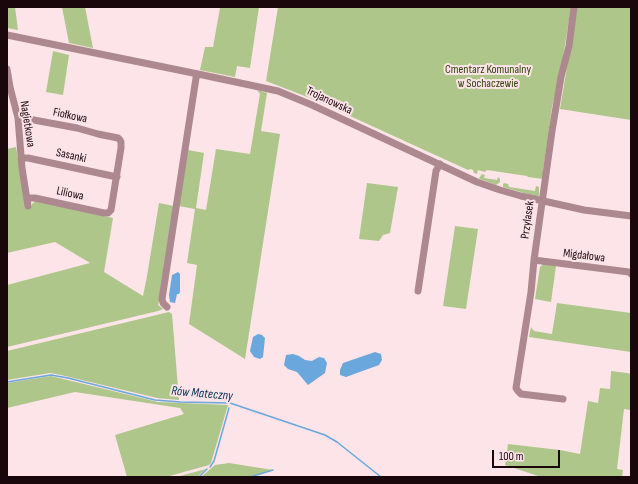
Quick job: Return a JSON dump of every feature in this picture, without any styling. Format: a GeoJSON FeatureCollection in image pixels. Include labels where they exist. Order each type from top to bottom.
{"type":"FeatureCollection","features":[{"type":"Feature","properties":{"kind":"street","name":"Przylasek"},"geometry":{"type":"LineString","coordinates":[[563,399],[521,394],[516,388],[531,292],[552,131],[561,77],[569,46],[574,7]]}},
{"type":"Feature","properties":{"kind":"street","name":"Trojanowska"},"geometry":{"type":"LineString","coordinates":[[7,36],[278,91],[477,182],[500,190],[542,201],[584,210],[631,216]]}},
{"type":"Feature","properties":{"kind":"street","name":"Nagietkowa"},"geometry":{"type":"LineString","coordinates":[[7,69],[18,118],[22,168],[28,206]]}},
{"type":"Feature","properties":{"kind":"street"},"geometry":{"type":"LineString","coordinates":[[167,307],[163,303],[162,299],[196,78],[198,74]]}},
{"type":"Feature","properties":{"kind":"street","name":"Fiołkowa"},"geometry":{"type":"LineString","coordinates":[[18,118],[77,128],[118,138],[121,142],[121,148],[117,177]]}},
{"type":"Feature","properties":{"kind":"street","name":"Sasanki"},"geometry":{"type":"LineString","coordinates":[[21,158],[28,158],[117,177]]}},
{"type":"Feature","properties":{"kind":"street"},"geometry":{"type":"LineString","coordinates":[[418,291],[436,171],[440,164]]}},
{"type":"Feature","properties":{"kind":"street","name":"Liliowa"},"geometry":{"type":"LineString","coordinates":[[27,198],[36,198],[108,213],[112,210],[117,177]]}},
{"type":"Feature","properties":{"kind":"street","name":"Migdałowa"},"geometry":{"type":"LineString","coordinates":[[534,260],[629,272],[631,274]]}},
{"type":"Feature","properties":{"kind":"green space"},"geometry":{"type":"Polygon","coordinates":[[[7,7],[15,7],[18,30],[7,28],[7,7]]]}},
{"type":"Feature","properties":{"kind":"green space"},"geometry":{"type":"Polygon","coordinates":[[[62,7],[85,7],[93,48],[69,43],[62,7]]]}},
{"type":"Feature","properties":{"kind":"green space"},"geometry":{"type":"Polygon","coordinates":[[[213,7],[259,7],[250,68],[237,66],[235,77],[200,70],[205,47],[213,47],[220,8],[213,7]]]}},
{"type":"Feature","properties":{"kind":"green space","name":"Cmentarz Komunalny w Sochaczewie"},"geometry":{"type":"Polygon","coordinates":[[[278,7],[571,7],[562,64],[552,107],[543,179],[487,170],[485,172],[478,170],[477,174],[474,173],[471,169],[468,170],[315,100],[266,81],[278,7]]]}},
{"type":"Feature","properties":{"kind":"green space"},"geometry":{"type":"Polygon","coordinates":[[[575,7],[631,7],[631,120],[560,109],[575,7]]]}},
{"type":"Feature","properties":{"kind":"green space"},"geometry":{"type":"Polygon","coordinates":[[[53,51],[69,55],[63,95],[46,92],[53,51]]]}},
{"type":"Feature","properties":{"kind":"green space"},"geometry":{"type":"Polygon","coordinates":[[[257,90],[267,93],[261,131],[280,134],[245,359],[189,324],[197,265],[187,263],[195,209],[179,206],[188,150],[204,153],[196,208],[206,210],[216,149],[250,154],[260,94],[257,90]]]}},
{"type":"Feature","properties":{"kind":"green space"},"geometry":{"type":"Polygon","coordinates":[[[16,147],[26,207],[32,206],[35,201],[113,218],[104,272],[143,296],[159,203],[174,206],[158,305],[163,309],[7,347],[7,285],[90,263],[55,242],[7,253],[7,149],[16,147]]]}},
{"type":"Feature","properties":{"kind":"green space"},"geometry":{"type":"Polygon","coordinates":[[[482,174],[485,175],[484,178],[497,180],[498,177],[500,182],[496,185],[480,179],[479,178],[482,174]]]}},
{"type":"Feature","properties":{"kind":"green space"},"geometry":{"type":"Polygon","coordinates":[[[367,183],[398,187],[390,233],[383,235],[379,241],[359,239],[367,183]]]}},
{"type":"Feature","properties":{"kind":"green space"},"geometry":{"type":"Polygon","coordinates":[[[503,184],[508,184],[509,187],[535,191],[536,186],[539,187],[539,195],[538,197],[503,187],[503,184]]]}},
{"type":"Feature","properties":{"kind":"green space"},"geometry":{"type":"Polygon","coordinates":[[[455,226],[478,229],[466,309],[443,306],[455,226]]]}},
{"type":"Feature","properties":{"kind":"green space"},"geometry":{"type":"Polygon","coordinates":[[[543,264],[556,266],[551,302],[535,299],[540,267],[543,264]]]}},
{"type":"Feature","properties":{"kind":"green space"},"geometry":{"type":"Polygon","coordinates":[[[557,303],[631,313],[631,352],[529,337],[531,327],[534,331],[552,334],[557,303]]]}},
{"type":"Feature","properties":{"kind":"green space"},"geometry":{"type":"Polygon","coordinates":[[[169,312],[172,314],[179,400],[157,398],[50,373],[7,380],[7,351],[169,312]]]}},
{"type":"Feature","properties":{"kind":"green space"},"geometry":{"type":"Polygon","coordinates":[[[611,371],[631,374],[630,410],[624,409],[617,469],[623,470],[622,477],[541,477],[505,465],[508,444],[560,450],[580,454],[588,401],[598,403],[600,388],[610,389],[611,371]]]}},
{"type":"Feature","properties":{"kind":"green space"},"geometry":{"type":"Polygon","coordinates":[[[51,376],[158,402],[228,405],[211,463],[209,465],[166,477],[127,477],[115,435],[184,414],[180,408],[75,392],[7,408],[7,383],[51,376]]]}},
{"type":"Feature","properties":{"kind":"green space"},"geometry":{"type":"Polygon","coordinates":[[[229,463],[273,470],[248,477],[201,477],[215,465],[229,463]]]}},
{"type":"Feature","properties":{"kind":"green space"},"geometry":{"type":"Polygon","coordinates":[[[206,469],[197,477],[176,477],[206,469]]]}},
{"type":"Feature","properties":{"kind":"water"},"geometry":{"type":"Polygon","coordinates":[[[178,272],[180,274],[180,292],[177,294],[175,303],[170,302],[169,295],[172,275],[178,272]]]}},
{"type":"Feature","properties":{"kind":"water"},"geometry":{"type":"Polygon","coordinates":[[[258,334],[265,338],[263,357],[260,359],[254,357],[250,351],[253,337],[258,334]]]}},
{"type":"Feature","properties":{"kind":"water"},"geometry":{"type":"Polygon","coordinates":[[[375,352],[381,354],[382,360],[379,365],[346,377],[340,375],[340,370],[343,363],[375,352]]]}},
{"type":"Feature","properties":{"kind":"water"},"geometry":{"type":"Polygon","coordinates":[[[293,354],[305,360],[312,361],[319,357],[324,358],[327,363],[325,373],[308,385],[297,372],[288,369],[284,365],[286,355],[293,354]]]}},
{"type":"Feature","properties":{"kind":"waterway","name":"Rów Mateczny"},"geometry":{"type":"LineString","coordinates":[[7,382],[51,375],[155,400],[230,403],[325,435],[337,442],[381,477]]}},
{"type":"Feature","properties":{"kind":"waterway"},"geometry":{"type":"LineString","coordinates":[[210,467],[214,461],[229,408]]}},
{"type":"Feature","properties":{"kind":"waterway"},"geometry":{"type":"LineString","coordinates":[[199,477],[207,469]]}},
{"type":"Feature","properties":{"kind":"waterway"},"geometry":{"type":"LineString","coordinates":[[250,477],[273,470]]}}]}
